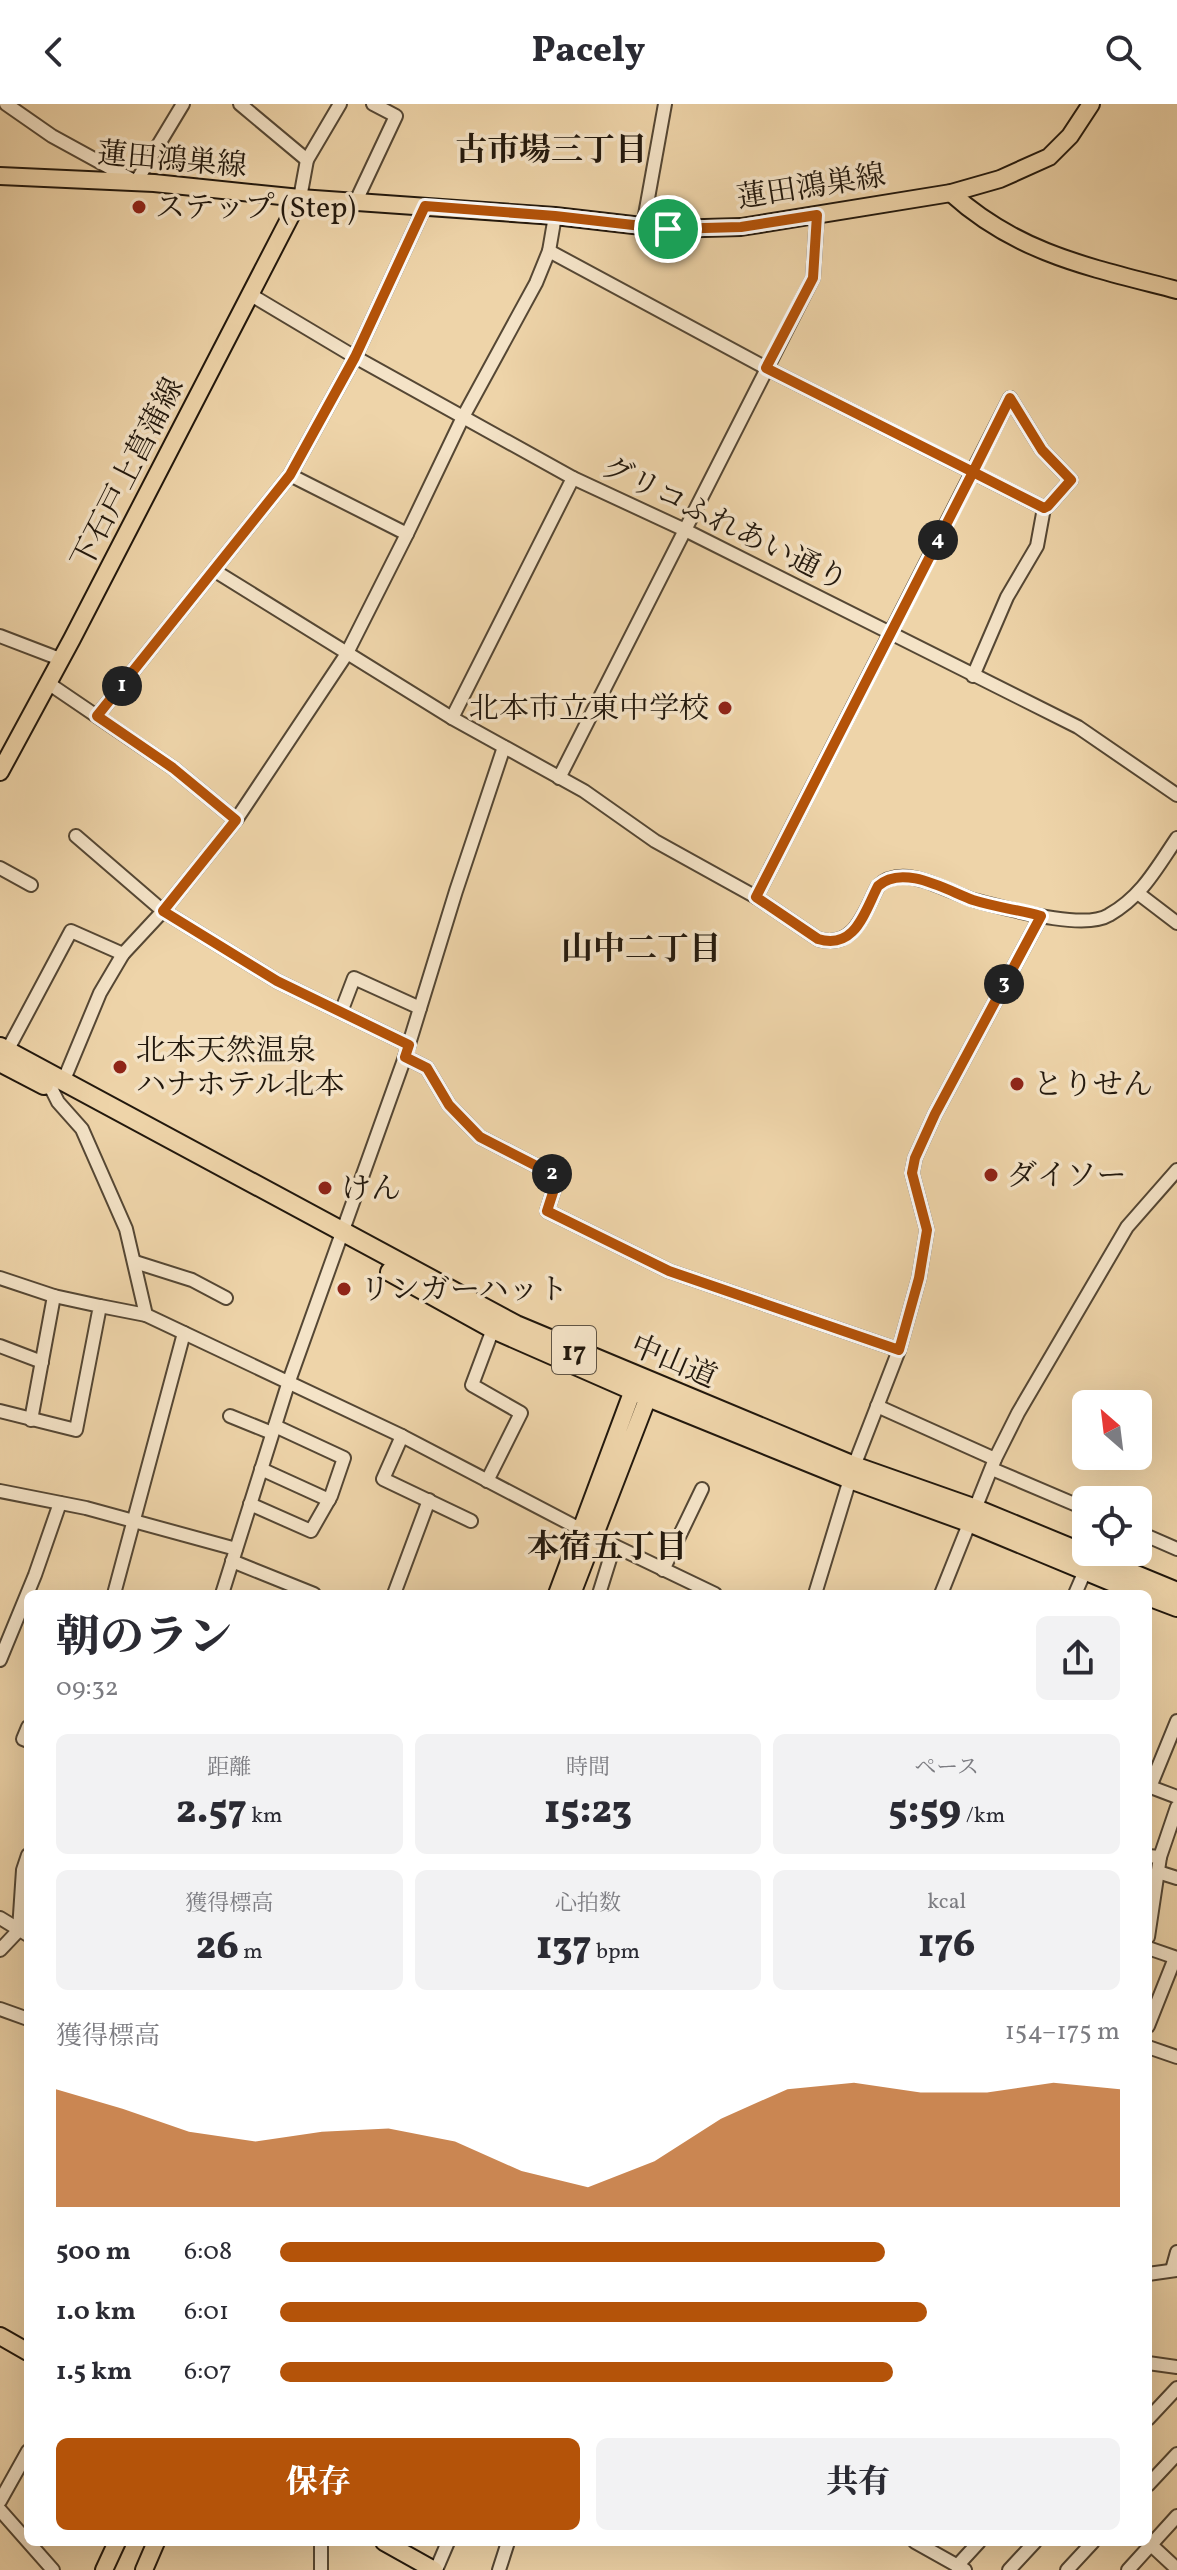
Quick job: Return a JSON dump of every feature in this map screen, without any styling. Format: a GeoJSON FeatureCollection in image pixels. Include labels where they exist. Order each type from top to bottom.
{"type":"FeatureCollection","features":[{"type":"Feature","properties":{"kind":"highway","name":"中山道"},"geometry":{"type":"LineString","coordinates":[[2,1053],[57,1086],[340,1237],[642,1389]]}},
{"type":"Feature","properties":{"kind":"highway","name":"中山道"},"geometry":{"type":"LineString","coordinates":[[340,1237],[493,1329],[852,1473],[1177,1592]]}},
{"type":"Feature","properties":{"kind":"highway","name":"中山道"},"geometry":{"type":"LineString","coordinates":[[974,1516],[1085,1571],[1132,1590]]}},
{"type":"Feature","properties":{"kind":"highway"},"geometry":{"type":"LineString","coordinates":[[1152,1598],[1177,1607]]}},
{"type":"Feature","properties":{"kind":"main road"},"geometry":{"type":"LineString","coordinates":[[951,193],[1000,179],[1049,157],[1070,136],[1091,104]]}},
{"type":"Feature","properties":{"kind":"main road","name":"蓮田鴻巣線"},"geometry":{"type":"LineString","coordinates":[[0,176],[136,182],[300,198],[555,216],[668,229],[741,227],[951,193]]}},
{"type":"Feature","properties":{"kind":"main road"},"geometry":{"type":"LineString","coordinates":[[951,193],[971,212],[1047,254],[1177,290]]}},
{"type":"Feature","properties":{"kind":"main road","name":"下石戸上菖蒲線"},"geometry":{"type":"LineString","coordinates":[[0,772],[300,198]]}},
{"type":"Feature","properties":{"kind":"main road"},"geometry":{"type":"LineString","coordinates":[[573,1590],[588,1533],[642,1389]]}},
{"type":"Feature","properties":{"kind":"main road"},"geometry":{"type":"LineString","coordinates":[[559,1590],[588,1533]]}},
{"type":"Feature","properties":{"kind":"main road"},"geometry":{"type":"LineString","coordinates":[[0,2336],[24,2350]]}},
{"type":"Feature","properties":{"kind":"main road"},"geometry":{"type":"LineString","coordinates":[[104,2570],[115,2546]]}},
{"type":"Feature","properties":{"kind":"main road"},"geometry":{"type":"LineString","coordinates":[[115,2570],[126,2546]]}},
{"type":"Feature","properties":{"kind":"main road"},"geometry":{"type":"LineString","coordinates":[[132,2570],[142,2546]]}},
{"type":"Feature","properties":{"kind":"main road"},"geometry":{"type":"LineString","coordinates":[[144,2570],[154,2546]]}},
{"type":"Feature","properties":{"kind":"main road"},"geometry":{"type":"LineString","coordinates":[[391,2546],[435,2570]]}},
{"type":"Feature","properties":{"kind":"street"},"geometry":{"type":"LineString","coordinates":[[6,104],[52,136],[136,182],[183,104]]}},
{"type":"Feature","properties":{"kind":"street"},"geometry":{"type":"LineString","coordinates":[[240,104],[307,160]]}},
{"type":"Feature","properties":{"kind":"street"},"geometry":{"type":"LineString","coordinates":[[300,198],[307,160],[340,104]]}},
{"type":"Feature","properties":{"kind":"street"},"geometry":{"type":"LineString","coordinates":[[356,201],[396,116],[373,104]]}},
{"type":"Feature","properties":{"kind":"street"},"geometry":{"type":"LineString","coordinates":[[643,226],[665,104]]}},
{"type":"Feature","properties":{"kind":"street"},"geometry":{"type":"LineString","coordinates":[[97,716],[290,475],[355,357],[425,206]]}},
{"type":"Feature","properties":{"kind":"street"},"geometry":{"type":"LineString","coordinates":[[559,778],[813,278],[817,215]]}},
{"type":"Feature","properties":{"kind":"street"},"geometry":{"type":"LineString","coordinates":[[146,1315],[126,1229],[82,1129],[58,1102],[57,1086],[100,993],[123,954],[163,911],[236,820],[346,655],[463,417],[536,283],[549,251],[555,216]]}},
{"type":"Feature","properties":{"kind":"street"},"geometry":{"type":"LineString","coordinates":[[549,251],[766,368],[1044,508]]}},
{"type":"Feature","properties":{"kind":"street","name":"グリコふれあい通り"},"geometry":{"type":"LineString","coordinates":[[251,295],[355,357],[573,478],[685,530],[1078,727],[1177,795]]}},
{"type":"Feature","properties":{"kind":"street"},"geometry":{"type":"LineString","coordinates":[[756,897],[1010,398],[1042,450],[1071,480],[1044,508],[1037,546],[1007,597],[973,676]]}},
{"type":"Feature","properties":{"kind":"street"},"geometry":{"type":"LineString","coordinates":[[290,475],[407,534]]}},
{"type":"Feature","properties":{"kind":"street"},"geometry":{"type":"LineString","coordinates":[[452,718],[573,478]]}},
{"type":"Feature","properties":{"kind":"street"},"geometry":{"type":"LineString","coordinates":[[215,571],[346,655],[603,804],[653,847],[756,897],[818,939],[829,943],[843,940],[855,928],[878,886],[884,881],[898,878],[925,880],[975,901],[1041,916],[1090,921],[1106,917],[1139,894],[1177,838]]}},
{"type":"Feature","properties":{"kind":"street"},"geometry":{"type":"LineString","coordinates":[[0,636],[60,659]]}},
{"type":"Feature","properties":{"kind":"street"},"geometry":{"type":"LineString","coordinates":[[48,683],[173,768],[236,820]]}},
{"type":"Feature","properties":{"kind":"street"},"geometry":{"type":"LineString","coordinates":[[223,1590],[289,1381],[407,1051],[504,747]]}},
{"type":"Feature","properties":{"kind":"street"},"geometry":{"type":"LineString","coordinates":[[76,836],[163,911],[277,981],[341,1012],[407,1051],[427,1068],[449,1105],[480,1137],[558,1177],[547,1211],[669,1271],[899,1350]]}},
{"type":"Feature","properties":{"kind":"street"},"geometry":{"type":"LineString","coordinates":[[0,868],[31,885]]}},
{"type":"Feature","properties":{"kind":"street"},"geometry":{"type":"LineString","coordinates":[[1139,894],[1177,923]]}},
{"type":"Feature","properties":{"kind":"street"},"geometry":{"type":"LineString","coordinates":[[816,1590],[852,1473],[899,1350],[919,1278],[927,1230],[912,1173],[915,1158],[935,1114],[1041,916]]}},
{"type":"Feature","properties":{"kind":"street"},"geometry":{"type":"LineString","coordinates":[[2,1053],[71,931],[123,954]]}},
{"type":"Feature","properties":{"kind":"street"},"geometry":{"type":"LineString","coordinates":[[341,1012],[354,978],[420,1008]]}},
{"type":"Feature","properties":{"kind":"street"},"geometry":{"type":"LineString","coordinates":[[943,1590],[1018,1413],[1127,1227],[1177,1170]]}},
{"type":"Feature","properties":{"kind":"street"},"geometry":{"type":"LineString","coordinates":[[1165,1184],[1177,1193]]}},
{"type":"Feature","properties":{"kind":"street"},"geometry":{"type":"LineString","coordinates":[[135,1262],[192,1280],[226,1298]]}},
{"type":"Feature","properties":{"kind":"street"},"geometry":{"type":"LineString","coordinates":[[0,1278],[54,1296],[146,1315],[402,1436],[588,1533],[706,1590]]}},
{"type":"Feature","properties":{"kind":"street"},"geometry":{"type":"LineString","coordinates":[[31,1420],[54,1296]]}},
{"type":"Feature","properties":{"kind":"street"},"geometry":{"type":"LineString","coordinates":[[0,1411],[76,1430],[100,1306]]}},
{"type":"Feature","properties":{"kind":"street"},"geometry":{"type":"LineString","coordinates":[[487,1481],[521,1413],[472,1385],[493,1329]]}},
{"type":"Feature","properties":{"kind":"street"},"geometry":{"type":"LineString","coordinates":[[115,1590],[184,1333]]}},
{"type":"Feature","properties":{"kind":"street"},"geometry":{"type":"LineString","coordinates":[[0,1346],[42,1362]]}},
{"type":"Feature","properties":{"kind":"street"},"geometry":{"type":"LineString","coordinates":[[877,1406],[1072,1502]]}},
{"type":"Feature","properties":{"kind":"street"},"geometry":{"type":"LineString","coordinates":[[230,1416],[274,1429],[344,1458],[329,1500],[311,1531],[250,1504]]}},
{"type":"Feature","properties":{"kind":"street"},"geometry":{"type":"LineString","coordinates":[[402,1436],[383,1479],[471,1521]]}},
{"type":"Feature","properties":{"kind":"street"},"geometry":{"type":"LineString","coordinates":[[261,1469],[329,1500]]}},
{"type":"Feature","properties":{"kind":"street"},"geometry":{"type":"LineString","coordinates":[[663,1570],[702,1489]]}},
{"type":"Feature","properties":{"kind":"street"},"geometry":{"type":"LineString","coordinates":[[0,1491],[133,1520],[234,1555],[306,1590]]}},
{"type":"Feature","properties":{"kind":"street"},"geometry":{"type":"LineString","coordinates":[[395,1590],[429,1500]]}},
{"type":"Feature","properties":{"kind":"street"},"geometry":{"type":"LineString","coordinates":[[27,1590],[60,1503]]}},
{"type":"Feature","properties":{"kind":"street"},"geometry":{"type":"LineString","coordinates":[[1152,1538],[1177,1549]]}},
{"type":"Feature","properties":{"kind":"street"},"geometry":{"type":"LineString","coordinates":[[600,1590],[614,1546]]}},
{"type":"Feature","properties":{"kind":"street"},"geometry":{"type":"LineString","coordinates":[[1077,1590],[1085,1571]]}},
{"type":"Feature","properties":{"kind":"street"},"geometry":{"type":"LineString","coordinates":[[0,1660],[24,1597]]}},
{"type":"Feature","properties":{"kind":"street"},"geometry":{"type":"LineString","coordinates":[[1152,1780],[1177,1721]]}},
{"type":"Feature","properties":{"kind":"street"},"geometry":{"type":"LineString","coordinates":[[1152,1788],[1177,1797]]}},
{"type":"Feature","properties":{"kind":"street"},"geometry":{"type":"LineString","coordinates":[[1152,1911],[1158,1872],[1154,1856],[1177,1807]]}},
{"type":"Feature","properties":{"kind":"street"},"geometry":{"type":"LineString","coordinates":[[24,1867],[24,1933]]}},
{"type":"Feature","properties":{"kind":"street"},"geometry":{"type":"LineString","coordinates":[[1158,1872],[1177,1878]]}},
{"type":"Feature","properties":{"kind":"street"},"geometry":{"type":"LineString","coordinates":[[0,1918],[24,1933]]}},
{"type":"Feature","properties":{"kind":"street"},"geometry":{"type":"LineString","coordinates":[[0,1950],[24,1933]]}},
{"type":"Feature","properties":{"kind":"street"},"geometry":{"type":"LineString","coordinates":[[1152,1949],[1176,1958],[1152,2016]]}},
{"type":"Feature","properties":{"kind":"street"},"geometry":{"type":"LineString","coordinates":[[0,2009],[24,2018]]}},
{"type":"Feature","properties":{"kind":"street"},"geometry":{"type":"LineString","coordinates":[[1152,2048],[1177,2057]]}},
{"type":"Feature","properties":{"kind":"street"},"geometry":{"type":"LineString","coordinates":[[1152,2273],[1175,2270],[1177,2252]]}},
{"type":"Feature","properties":{"kind":"street"},"geometry":{"type":"LineString","coordinates":[[1152,2364],[1177,2367]]}},
{"type":"Feature","properties":{"kind":"street"},"geometry":{"type":"LineString","coordinates":[[1152,2415],[1177,2388]]}},
{"type":"Feature","properties":{"kind":"street"},"geometry":{"type":"LineString","coordinates":[[1152,2481],[1177,2454]]}},
{"type":"Feature","properties":{"kind":"street"},"geometry":{"type":"LineString","coordinates":[[0,2501],[24,2458]]}},
{"type":"Feature","properties":{"kind":"street"},"geometry":{"type":"LineString","coordinates":[[0,2510],[24,2537]]}},
{"type":"Feature","properties":{"kind":"street"},"geometry":{"type":"LineString","coordinates":[[1152,2540],[1177,2516]]}},
{"type":"Feature","properties":{"kind":"street"},"geometry":{"type":"LineString","coordinates":[[32,2546],[53,2570]]}},
{"type":"Feature","properties":{"kind":"street"},"geometry":{"type":"LineString","coordinates":[[321,2546],[321,2570]]}},
{"type":"Feature","properties":{"kind":"street"},"geometry":{"type":"LineString","coordinates":[[435,2570],[446,2546]]}},
{"type":"Feature","properties":{"kind":"street"},"geometry":{"type":"LineString","coordinates":[[499,2570],[507,2546]]}},
{"type":"Feature","properties":{"kind":"street"},"geometry":{"type":"LineString","coordinates":[[924,2546],[961,2568],[976,2546]]}},
{"type":"Feature","properties":{"kind":"street"},"geometry":{"type":"LineString","coordinates":[[1009,2570],[1031,2546]]}},
{"type":"Feature","properties":{"kind":"street"},"geometry":{"type":"LineString","coordinates":[[1067,2570],[1089,2546]]}},
{"type":"Feature","properties":{"kind":"street"},"geometry":{"type":"LineString","coordinates":[[1128,2570],[1147,2546]]}},
{"type":"Feature","properties":{"kind":"street"},"geometry":{"type":"LineString","coordinates":[[1152,2546],[1177,2569]]}},
{"type":"Feature","properties":{"kind":"place","name":"ステップ (Step)"},"geometry":{"type":"Point","coordinates":[139,207]}},
{"type":"Feature","properties":{"kind":"place","name":"北本市立東中学校"},"geometry":{"type":"Point","coordinates":[725,708]}},
{"type":"Feature","properties":{"kind":"place","name":"北本天然温泉 ハナホテル北本"},"geometry":{"type":"Point","coordinates":[120,1067]}},
{"type":"Feature","properties":{"kind":"place","name":"とりせん"},"geometry":{"type":"Point","coordinates":[1017,1084]}},
{"type":"Feature","properties":{"kind":"place","name":"ダイソー"},"geometry":{"type":"Point","coordinates":[991,1175]}},
{"type":"Feature","properties":{"kind":"place","name":"けん"},"geometry":{"type":"Point","coordinates":[325,1188]}},
{"type":"Feature","properties":{"kind":"place","name":"リンガーハット"},"geometry":{"type":"Point","coordinates":[344,1289]}},
{"type":"Feature","properties":{"kind":"district","name":"古市場三丁目"},"geometry":{"type":"Point","coordinates":[551,149]}},
{"type":"Feature","properties":{"kind":"district","name":"山中二丁目"},"geometry":{"type":"Point","coordinates":[641,948]}},
{"type":"Feature","properties":{"kind":"district","name":"本宿五丁目"},"geometry":{"type":"Point","coordinates":[607,1546]}},
{"type":"Feature","properties":{"kind":"route"},"geometry":{"type":"LineString","coordinates":[[668,229],[425,206],[355,357],[290,475],[97,716],[173,768],[236,820],[163,911],[277,981],[409,1045],[405,1057],[427,1068],[449,1105],[480,1137],[558,1177],[547,1211],[669,1271],[899,1350],[919,1278],[927,1230],[912,1173],[915,1158],[935,1114],[1041,916],[975,901],[925,880],[898,878],[884,881],[878,886],[855,928],[843,940],[829,943],[818,939],[756,897],[973,472],[1044,508],[1071,480],[1042,450],[1010,398],[973,472],[766,368],[813,278],[817,215],[741,227],[668,229]]}}]}
